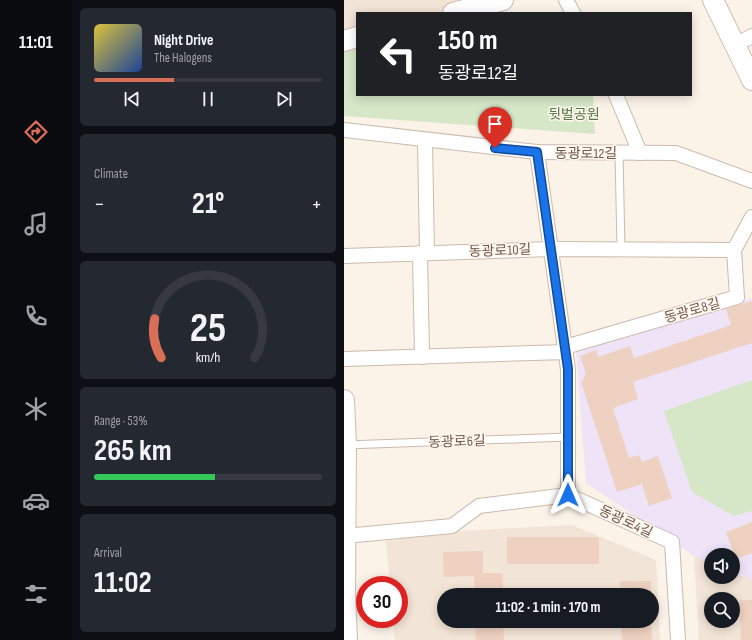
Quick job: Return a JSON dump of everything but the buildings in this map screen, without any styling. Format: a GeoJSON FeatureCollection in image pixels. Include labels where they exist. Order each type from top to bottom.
{"type":"FeatureCollection","features":[{"type":"Feature","properties":{"kind":"street"},"geometry":{"type":"LineString","coordinates":[[457,12],[503,0]]}},
{"type":"Feature","properties":{"kind":"street"},"geometry":{"type":"LineString","coordinates":[[566,0],[572,12]]}},
{"type":"Feature","properties":{"kind":"street"},"geometry":{"type":"LineString","coordinates":[[713,0],[744,41],[752,80]]}},
{"type":"Feature","properties":{"kind":"street"},"geometry":{"type":"LineString","coordinates":[[344,41],[356,37]]}},
{"type":"Feature","properties":{"kind":"street"},"geometry":{"type":"LineString","coordinates":[[616,96],[640,153]]}},
{"type":"Feature","properties":{"kind":"street","name":"동광로12길"},"geometry":{"type":"LineString","coordinates":[[344,130],[537,152],[676,153],[752,181]]}},
{"type":"Feature","properties":{"kind":"street"},"geometry":{"type":"LineString","coordinates":[[422,357],[425,140]]}},
{"type":"Feature","properties":{"kind":"street"},"geometry":{"type":"LineString","coordinates":[[346,536],[452,526],[479,506],[568,495],[568,369],[537,152]]}},
{"type":"Feature","properties":{"kind":"street"},"geometry":{"type":"LineString","coordinates":[[734,250],[752,217]]}},
{"type":"Feature","properties":{"kind":"street","name":"동광로10길"},"geometry":{"type":"LineString","coordinates":[[344,256],[551,249],[734,250]]}},
{"type":"Feature","properties":{"kind":"street","name":"동광로8길"},"geometry":{"type":"LineString","coordinates":[[344,360],[565,349],[738,297],[734,250]]}},
{"type":"Feature","properties":{"kind":"street"},"geometry":{"type":"LineString","coordinates":[[344,400],[346,445],[346,536],[344,594],[347,640]]}},
{"type":"Feature","properties":{"kind":"street","name":"동광로4길"},"geometry":{"type":"LineString","coordinates":[[568,495],[672,542],[678,640]]}},
{"type":"Feature","properties":{"kind":"lane"},"geometry":{"type":"LineString","coordinates":[[619,153],[622,249]]}},
{"type":"Feature","properties":{"kind":"lane","name":"동광로6길"},"geometry":{"type":"LineString","coordinates":[[346,445],[568,437]]}},
{"type":"Feature","properties":{"kind":"shaded area"},"geometry":{"type":"Polygon","coordinates":[[[344,0],[495,0],[448,12],[356,12],[356,35],[344,38],[344,0]]]}},
{"type":"Feature","properties":{"kind":"shaded area"},"geometry":{"type":"Polygon","coordinates":[[[752,298],[752,580],[740,575],[740,548],[704,548],[704,560],[694,556],[586,483],[576,352],[752,298]]]}},
{"type":"Feature","properties":{"kind":"shaded area"},"geometry":{"type":"Polygon","coordinates":[[[572,525],[656,560],[657,588],[437,588],[437,628],[659,628],[659,620],[660,640],[395,640],[394,628],[408,628],[408,576],[389,576],[386,541],[461,531],[572,525]]]}},
{"type":"Feature","properties":{"kind":"shaded area"},"geometry":{"type":"Polygon","coordinates":[[[694,556],[704,560],[704,584],[740,584],[740,575],[752,580],[752,640],[699,640],[694,556]]]}},
{"type":"Feature","properties":{"kind":"green space","name":"뒷벌공원"},"geometry":{"type":"Polygon","coordinates":[[[356,41],[356,96],[593,96],[595,134],[344,116],[344,43],[356,41]]]}},
{"type":"Feature","properties":{"kind":"green space"},"geometry":{"type":"Polygon","coordinates":[[[752,380],[752,511],[734,516],[692,492],[664,411],[752,380]]]}},
{"type":"Feature","properties":{"kind":"route"},"geometry":{"type":"LineString","coordinates":[[495,148],[537,152],[568,369],[568,495]]}}]}
